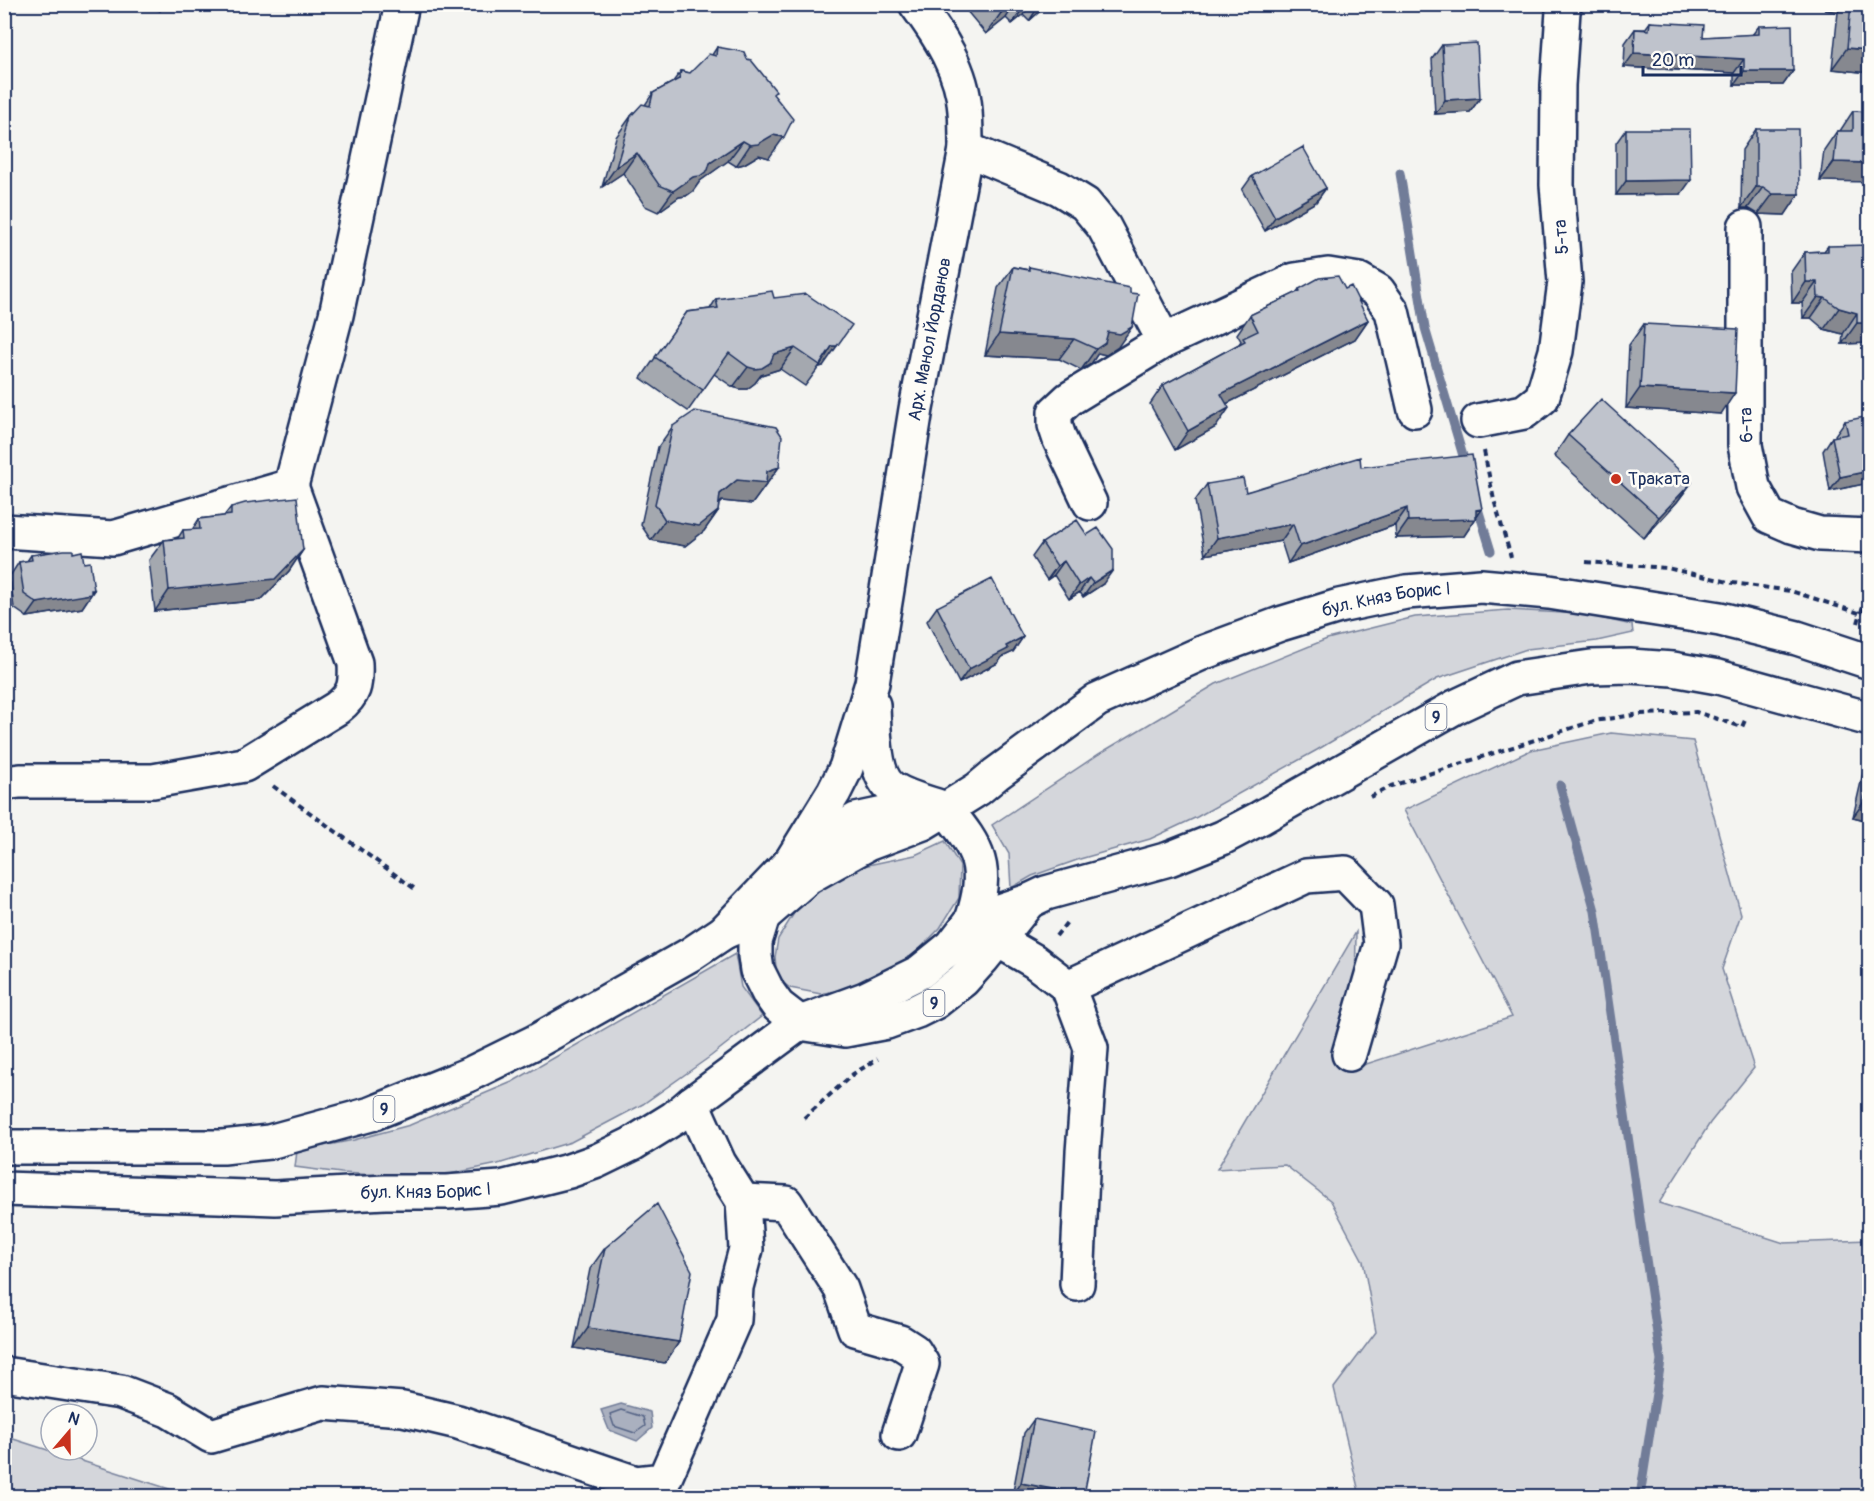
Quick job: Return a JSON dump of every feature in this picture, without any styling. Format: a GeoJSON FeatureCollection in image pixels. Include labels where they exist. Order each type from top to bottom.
{"type":"FeatureCollection","features":[{"type":"Feature","properties":{"kind":"main road"},"geometry":{"type":"LineString","coordinates":[[4,783],[153,781],[244,765],[349,699],[356,680],[355,663],[291,486],[336,315],[402,4]]}},
{"type":"Feature","properties":{"kind":"main road","name":"Арх. Манол Йорданов"},"geometry":{"type":"LineString","coordinates":[[800,1023],[778,1006],[768,992],[757,970],[755,942],[790,863],[834,792],[846,768],[872,683],[916,409],[966,149],[965,108],[956,72],[937,32],[916,4]]}},
{"type":"Feature","properties":{"kind":"main road","name":"5-та"},"geometry":{"type":"LineString","coordinates":[[1478,421],[1524,412],[1542,398],[1556,351],[1565,282],[1557,185],[1558,85],[1565,4]]}},
{"type":"Feature","properties":{"kind":"main road"},"geometry":{"type":"LineString","coordinates":[[966,149],[1059,188],[1085,204],[1104,226],[1164,341]]}},
{"type":"Feature","properties":{"kind":"main road","name":"6-та"},"geometry":{"type":"LineString","coordinates":[[1744,227],[1745,445],[1754,487],[1769,516],[1792,526],[1820,534],[1869,536]]}},
{"type":"Feature","properties":{"kind":"main road"},"geometry":{"type":"LineString","coordinates":[[1090,503],[1058,433],[1055,425],[1055,412],[1069,399],[1164,341],[1295,280],[1328,275],[1359,280],[1378,291],[1392,311],[1415,410]]}},
{"type":"Feature","properties":{"kind":"main road"},"geometry":{"type":"LineString","coordinates":[[4,531],[113,538],[291,486]]}},
{"type":"Feature","properties":{"kind":"main road","name":"бул. Княз Борис I"},"geometry":{"type":"LineString","coordinates":[[946,809],[978,789],[1097,700],[1202,653],[1280,624],[1339,606],[1406,592],[1481,586],[1549,592],[1720,619],[1797,638],[1857,658]]}},
{"type":"Feature","properties":{"kind":"main road","name":"9"},"geometry":{"type":"LineString","coordinates":[[972,920],[1029,902],[1046,893],[1169,859],[1222,838],[1455,707],[1517,678],[1591,667],[1630,666],[1673,669],[1718,676],[1869,719]]}},
{"type":"Feature","properties":{"kind":"main road","name":"Арх. Манол Йорданов"},"geometry":{"type":"LineString","coordinates":[[872,683],[876,746],[886,784],[903,794],[946,809]]}},
{"type":"Feature","properties":{"kind":"main road","name":"9"},"geometry":{"type":"LineString","coordinates":[[724,932],[790,863],[856,820],[898,811],[946,809]]}},
{"type":"Feature","properties":{"kind":"main road","name":"9"},"geometry":{"type":"LineString","coordinates":[[4,1147],[223,1147],[269,1142],[371,1114],[468,1075],[535,1042],[691,954],[724,932],[770,910],[808,877],[867,844],[923,823],[946,809]]}},
{"type":"Feature","properties":{"kind":"main road","name":"9"},"geometry":{"type":"LineString","coordinates":[[800,1023],[865,999],[920,972],[952,946],[972,920],[979,901],[981,867],[973,846],[946,809]]}},
{"type":"Feature","properties":{"kind":"main road"},"geometry":{"type":"LineString","coordinates":[[1068,987],[1306,876],[1345,873],[1376,905],[1381,944],[1350,1054]]}},
{"type":"Feature","properties":{"kind":"main road","name":"9"},"geometry":{"type":"LineString","coordinates":[[800,1023],[845,1029],[887,1022],[935,1002],[953,990],[1029,902]]}},
{"type":"Feature","properties":{"kind":"main road"},"geometry":{"type":"LineString","coordinates":[[998,940],[1034,961],[1068,987],[1091,1048],[1083,1152],[1077,1284]]}},
{"type":"Feature","properties":{"kind":"main road","name":"бул. Княз Борис I"},"geometry":{"type":"LineString","coordinates":[[4,1189],[275,1197],[385,1192],[447,1192],[501,1188],[569,1171],[597,1161],[632,1144],[674,1118],[800,1023]]}},
{"type":"Feature","properties":{"kind":"main road"},"geometry":{"type":"LineString","coordinates":[[4,1374],[121,1392],[168,1410],[210,1436],[323,1403],[403,1409],[458,1422],[636,1482],[671,1488],[734,1320],[736,1287],[746,1249],[743,1201],[719,1163],[692,1103]]}},
{"type":"Feature","properties":{"kind":"main road"},"geometry":{"type":"LineString","coordinates":[[743,1201],[786,1203],[841,1289],[855,1329],[900,1342],[914,1351],[922,1364],[899,1434]]}},
{"type":"Feature","properties":{"kind":"path"},"geometry":{"type":"LineString","coordinates":[[1478,421],[1494,500],[1510,557],[1549,592]]}},
{"type":"Feature","properties":{"kind":"path"},"geometry":{"type":"LineString","coordinates":[[1667,568],[1732,583],[1791,591],[1862,614]]}},
{"type":"Feature","properties":{"kind":"path"},"geometry":{"type":"LineString","coordinates":[[1857,658],[1862,614],[1869,582]]}},
{"type":"Feature","properties":{"kind":"path"},"geometry":{"type":"LineString","coordinates":[[1641,714],[1696,712],[1742,727]]}},
{"type":"Feature","properties":{"kind":"path"},"geometry":{"type":"LineString","coordinates":[[244,765],[416,889]]}},
{"type":"Feature","properties":{"kind":"shaded area"},"geometry":{"type":"Polygon","coordinates":[[[1508,610],[1582,614],[1632,625],[1633,633],[1597,641],[1527,649],[1437,679],[1197,817],[1150,839],[1080,859],[1032,876],[1011,888],[1009,854],[992,825],[1099,754],[1216,684],[1327,639],[1415,617],[1508,610]]]}},
{"type":"Feature","properties":{"kind":"shaded area"},"geometry":{"type":"Polygon","coordinates":[[[1611,733],[1693,741],[1741,914],[1722,969],[1754,1068],[1710,1123],[1659,1203],[1784,1243],[1869,1240],[1869,1496],[1360,1496],[1334,1388],[1376,1332],[1363,1261],[1331,1201],[1285,1165],[1217,1169],[1356,932],[1354,1068],[1512,1017],[1404,810],[1531,750],[1611,733]]]}},
{"type":"Feature","properties":{"kind":"shaded area"},"geometry":{"type":"Polygon","coordinates":[[[945,841],[960,866],[959,898],[940,928],[901,968],[859,985],[821,994],[790,988],[777,978],[775,957],[778,939],[796,910],[821,885],[854,868],[915,855],[945,841]]]}},
{"type":"Feature","properties":{"kind":"shaded area"},"geometry":{"type":"Polygon","coordinates":[[[735,954],[741,987],[762,1016],[711,1056],[643,1104],[571,1142],[498,1164],[430,1178],[341,1173],[295,1167],[297,1151],[354,1140],[410,1125],[512,1082],[735,954]]]}},
{"type":"Feature","properties":{"kind":"shaded area"},"geometry":{"type":"Polygon","coordinates":[[[4,1436],[39,1447],[39,1462],[85,1462],[193,1496],[5,1496],[4,1436]]]}},
{"type":"Feature","properties":{"kind":"water"},"geometry":{"type":"Polygon","coordinates":[[[621,1404],[650,1412],[652,1428],[637,1441],[609,1430],[601,1410],[621,1404]]]}},
{"type":"Feature","properties":{"kind":"building"},"geometry":{"type":"Polygon","coordinates":[[[993,4],[1011,4],[1001,13],[993,4]]]}},
{"type":"Feature","properties":{"kind":"building"},"geometry":{"type":"Polygon","coordinates":[[[1851,4],[1869,4],[1869,50],[1847,48],[1851,4]]]}},
{"type":"Feature","properties":{"kind":"building"},"geometry":{"type":"Polygon","coordinates":[[[1650,22],[1704,25],[1703,37],[1759,34],[1759,26],[1792,25],[1793,71],[1744,71],[1744,59],[1634,53],[1635,29],[1649,30],[1650,22]]]}},
{"type":"Feature","properties":{"kind":"building"},"geometry":{"type":"Polygon","coordinates":[[[1477,43],[1480,98],[1445,100],[1442,45],[1477,43]]]}},
{"type":"Feature","properties":{"kind":"building"},"geometry":{"type":"Polygon","coordinates":[[[717,47],[744,52],[747,59],[751,60],[776,91],[773,94],[793,119],[784,137],[773,135],[758,144],[750,145],[743,141],[710,163],[708,170],[700,176],[693,177],[673,191],[659,185],[637,153],[616,167],[631,116],[642,104],[650,106],[653,93],[679,79],[681,71],[690,73],[709,54],[716,56],[717,47]]]}},
{"type":"Feature","properties":{"kind":"building"},"geometry":{"type":"Polygon","coordinates":[[[1853,111],[1869,112],[1869,163],[1834,162],[1837,131],[1853,131],[1853,111]]]}},
{"type":"Feature","properties":{"kind":"building"},"geometry":{"type":"Polygon","coordinates":[[[1626,129],[1690,129],[1691,180],[1626,181],[1626,129]]]}},
{"type":"Feature","properties":{"kind":"building"},"geometry":{"type":"Polygon","coordinates":[[[1756,129],[1798,129],[1799,194],[1773,194],[1763,187],[1756,187],[1756,129]]]}},
{"type":"Feature","properties":{"kind":"building"},"geometry":{"type":"Polygon","coordinates":[[[1303,147],[1326,188],[1275,217],[1252,176],[1303,147]]]}},
{"type":"Feature","properties":{"kind":"building"},"geometry":{"type":"Polygon","coordinates":[[[1869,245],[1869,323],[1857,323],[1857,313],[1839,308],[1825,298],[1818,297],[1817,282],[1806,282],[1805,252],[1828,251],[1828,246],[1869,245]]]}},
{"type":"Feature","properties":{"kind":"building"},"geometry":{"type":"Polygon","coordinates":[[[1013,267],[1029,270],[1029,267],[1130,288],[1130,293],[1138,294],[1132,327],[1120,334],[1108,332],[1105,343],[1096,349],[1074,339],[999,334],[1013,267]]]}},
{"type":"Feature","properties":{"kind":"building"},"geometry":{"type":"Polygon","coordinates":[[[1338,276],[1345,289],[1351,286],[1368,320],[1221,394],[1229,408],[1188,431],[1163,385],[1245,341],[1243,338],[1258,331],[1250,315],[1300,291],[1299,289],[1319,278],[1338,276]]]}},
{"type":"Feature","properties":{"kind":"building"},"geometry":{"type":"Polygon","coordinates":[[[772,291],[774,298],[806,294],[852,325],[837,346],[832,346],[820,365],[795,348],[774,354],[770,363],[755,369],[748,367],[729,353],[703,390],[655,357],[687,312],[718,308],[716,299],[772,291]]]}},
{"type":"Feature","properties":{"kind":"building"},"geometry":{"type":"Polygon","coordinates":[[[1644,324],[1738,329],[1735,393],[1640,388],[1644,324]]]}},
{"type":"Feature","properties":{"kind":"building"},"geometry":{"type":"Polygon","coordinates":[[[1601,399],[1692,482],[1659,517],[1568,435],[1601,399]]]}},
{"type":"Feature","properties":{"kind":"building"},"geometry":{"type":"Polygon","coordinates":[[[695,411],[776,427],[782,436],[779,467],[767,471],[766,483],[737,480],[720,494],[718,511],[699,526],[665,520],[655,504],[673,426],[695,411]]]}},
{"type":"Feature","properties":{"kind":"building"},"geometry":{"type":"Polygon","coordinates":[[[1869,416],[1869,471],[1840,477],[1832,437],[1848,434],[1845,421],[1869,416]]]}},
{"type":"Feature","properties":{"kind":"building"},"geometry":{"type":"Polygon","coordinates":[[[1472,455],[1482,509],[1476,510],[1476,519],[1408,521],[1407,508],[1300,546],[1293,524],[1217,538],[1207,484],[1243,478],[1246,492],[1360,457],[1361,467],[1472,455]]]}},
{"type":"Feature","properties":{"kind":"building"},"geometry":{"type":"Polygon","coordinates":[[[297,497],[303,550],[275,579],[169,590],[164,540],[184,538],[183,530],[200,529],[199,519],[231,515],[231,507],[245,503],[297,497]]]}},
{"type":"Feature","properties":{"kind":"building"},"geometry":{"type":"Polygon","coordinates":[[[1077,520],[1087,535],[1098,528],[1113,549],[1113,570],[1093,583],[1089,578],[1079,585],[1064,561],[1057,566],[1042,543],[1077,520]]]}},
{"type":"Feature","properties":{"kind":"building"},"geometry":{"type":"Polygon","coordinates":[[[73,550],[73,553],[82,551],[84,563],[90,562],[94,590],[91,590],[91,594],[37,603],[24,594],[19,562],[32,560],[31,555],[73,550]]]}},
{"type":"Feature","properties":{"kind":"building"},"geometry":{"type":"Polygon","coordinates":[[[992,579],[1023,637],[1006,646],[1008,649],[969,669],[937,607],[992,579]]]}},
{"type":"Feature","properties":{"kind":"building"},"geometry":{"type":"Polygon","coordinates":[[[1869,774],[1869,805],[1863,803],[1869,774]]]}},
{"type":"Feature","properties":{"kind":"building"},"geometry":{"type":"Polygon","coordinates":[[[657,1204],[692,1271],[679,1342],[588,1328],[605,1248],[657,1204]]]}},
{"type":"Feature","properties":{"kind":"building"},"geometry":{"type":"Polygon","coordinates":[[[1034,1419],[1096,1432],[1084,1495],[1021,1483],[1034,1419]]]}},
{"type":"Feature","properties":{"kind":"waterway"},"geometry":{"type":"LineString","coordinates":[[1400,173],[1425,328],[1466,466]]}},
{"type":"Feature","properties":{"kind":"waterway"},"geometry":{"type":"LineString","coordinates":[[1476,502],[1491,551]]}},
{"type":"Feature","properties":{"kind":"waterway"},"geometry":{"type":"LineString","coordinates":[[1560,785],[1595,911],[1661,1361],[1640,1496]]}},
{"type":"Feature","properties":{"kind":"place","name":"Траката"},"geometry":{"type":"Point","coordinates":[1616,479]}}]}
